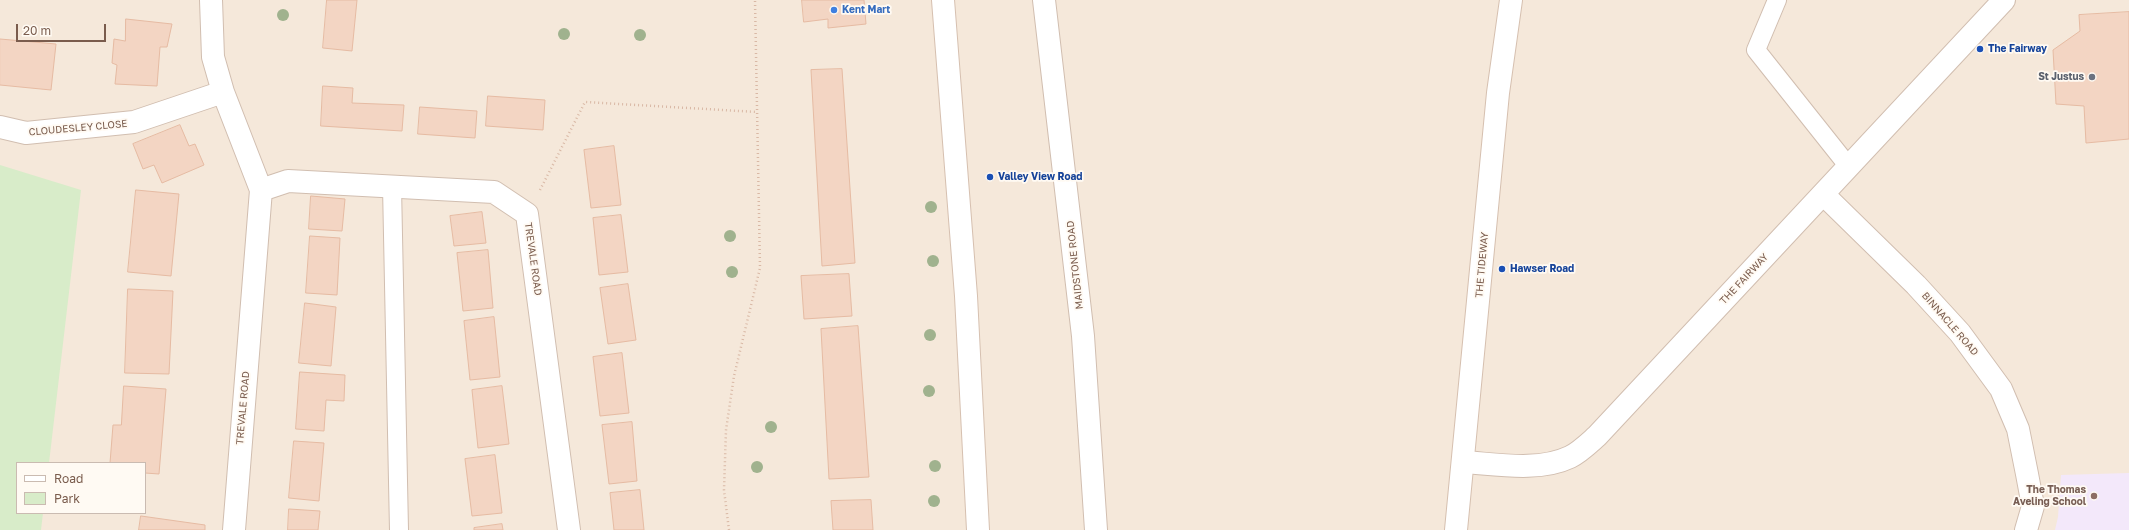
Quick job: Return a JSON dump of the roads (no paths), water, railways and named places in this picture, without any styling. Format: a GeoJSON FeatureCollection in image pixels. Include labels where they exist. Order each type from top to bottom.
{"type":"FeatureCollection","features":[{"type":"Feature","properties":{"kind":"street","name":"TREVALE ROAD"},"geometry":{"type":"LineString","coordinates":[[211,0],[213,57],[223,92],[261,190],[234,530]]}},
{"type":"Feature","properties":{"kind":"street"},"geometry":{"type":"LineString","coordinates":[[943,0],[966,296],[978,530]]}},
{"type":"Feature","properties":{"kind":"street","name":"MAIDSTONE ROAD"},"geometry":{"type":"LineString","coordinates":[[1044,0],[1083,336],[1096,530]]}},
{"type":"Feature","properties":{"kind":"street","name":"THE TIDEWAY"},"geometry":{"type":"LineString","coordinates":[[1456,530],[1498,93],[1511,0]]}},
{"type":"Feature","properties":{"kind":"street","name":"THE FAIRWAY"},"geometry":{"type":"LineString","coordinates":[[1463,462],[1542,464],[1565,459],[1583,448],[1602,431],[1824,195],[1848,167],[2004,0]]}},
{"type":"Feature","properties":{"kind":"street","name":"CLOUDESLEY CLOSE"},"geometry":{"type":"LineString","coordinates":[[0,127],[26,133],[134,122],[223,92]]}},
{"type":"Feature","properties":{"kind":"street","name":"TREVALE ROAD"},"geometry":{"type":"LineString","coordinates":[[261,190],[288,181],[494,192],[527,214],[569,530]]}},
{"type":"Feature","properties":{"kind":"street","name":"BINNACLE ROAD"},"geometry":{"type":"LineString","coordinates":[[1824,195],[1916,285],[1960,333],[2001,389],[2018,429],[2033,506],[2026,530]]}},
{"type":"Feature","properties":{"kind":"lane"},"geometry":{"type":"LineString","coordinates":[[1777,0],[1756,50],[1848,167]]}},
{"type":"Feature","properties":{"kind":"lane"},"geometry":{"type":"LineString","coordinates":[[392,186],[399,530]]}},
{"type":"Feature","properties":{"kind":"place","name":"Kent Mart"},"geometry":{"type":"Point","coordinates":[834,10]}},
{"type":"Feature","properties":{"kind":"place","name":"The Fairway"},"geometry":{"type":"Point","coordinates":[1980,49]}},
{"type":"Feature","properties":{"kind":"place","name":"St Justus"},"geometry":{"type":"Point","coordinates":[2092,77]}},
{"type":"Feature","properties":{"kind":"place","name":"Valley View Road"},"geometry":{"type":"Point","coordinates":[990,177]}},
{"type":"Feature","properties":{"kind":"place","name":"Hawser Road"},"geometry":{"type":"Point","coordinates":[1502,269]}},
{"type":"Feature","properties":{"kind":"place","name":"The Thomas Aveling School"},"geometry":{"type":"Point","coordinates":[2094,496]}}]}
